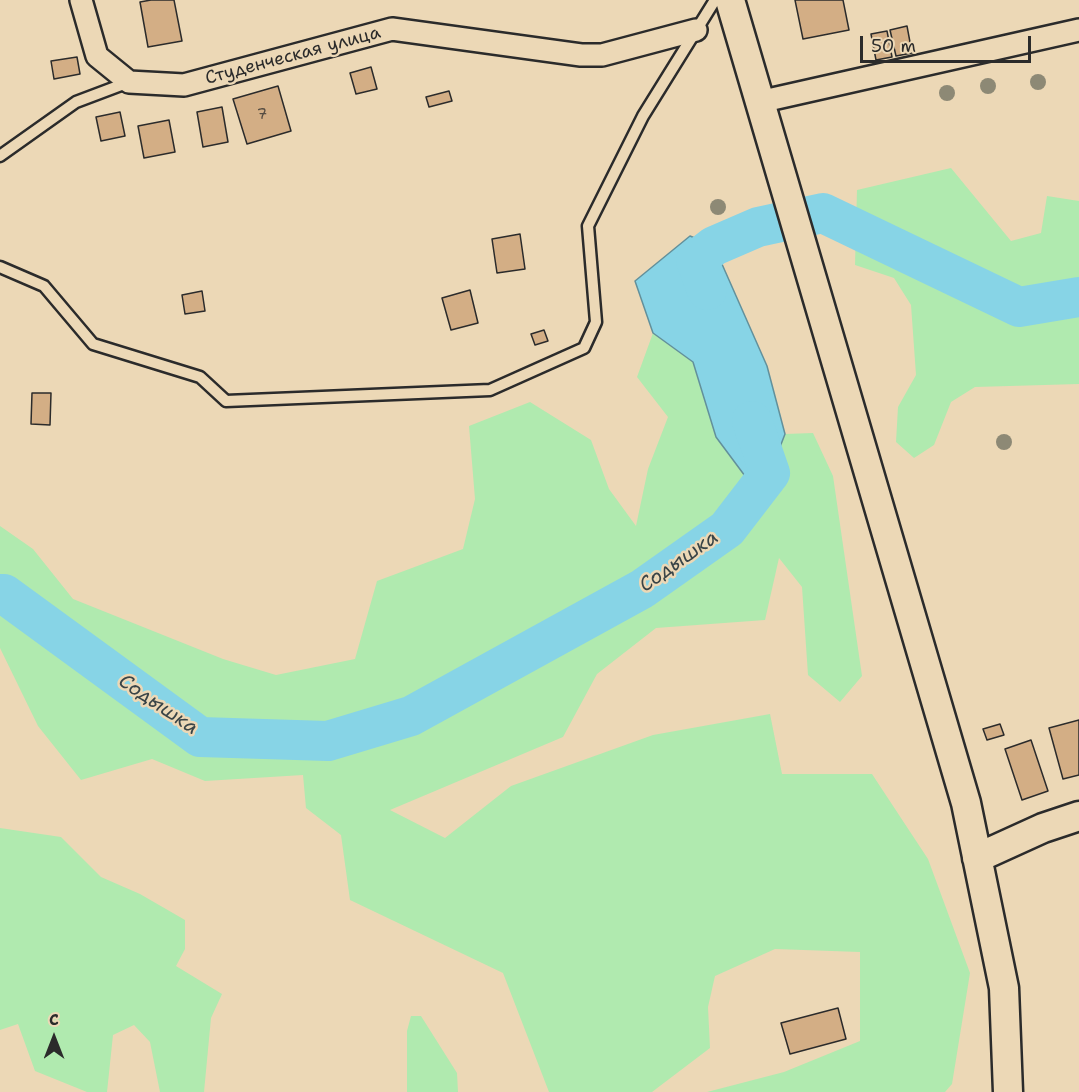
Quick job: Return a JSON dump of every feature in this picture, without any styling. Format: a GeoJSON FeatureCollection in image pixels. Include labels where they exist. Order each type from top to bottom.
{"type":"FeatureCollection","features":[{"type":"Feature","properties":{"kind":"street"},"geometry":{"type":"LineString","coordinates":[[81,0],[97,56],[129,82]]}},
{"type":"Feature","properties":{"kind":"street"},"geometry":{"type":"LineString","coordinates":[[730,0],[966,803],[1004,988],[1008,1092]]}},
{"type":"Feature","properties":{"kind":"street","name":"Студенческая улица"},"geometry":{"type":"LineString","coordinates":[[129,82],[184,85],[392,29],[581,55],[602,55],[696,30]]}},
{"type":"Feature","properties":{"kind":"street"},"geometry":{"type":"LineString","coordinates":[[759,102],[1079,30]]}},
{"type":"Feature","properties":{"kind":"street"},"geometry":{"type":"LineString","coordinates":[[977,858],[1043,828],[1079,816]]}},
{"type":"Feature","properties":{"kind":"lane"},"geometry":{"type":"LineString","coordinates":[[0,267],[44,286],[93,344],[200,377],[226,401],[490,390],[584,348],[596,322],[588,226],[643,116],[716,0]]}},
{"type":"Feature","properties":{"kind":"lane"},"geometry":{"type":"LineString","coordinates":[[0,156],[76,102],[129,82]]}},
{"type":"Feature","properties":{"kind":"green space"},"geometry":{"type":"Polygon","coordinates":[[[951,168],[1011,241],[1041,233],[1047,196],[1079,201],[1079,384],[975,387],[951,402],[934,445],[914,458],[896,442],[898,407],[916,375],[911,305],[894,278],[855,265],[857,190],[951,168]]]}},
{"type":"Feature","properties":{"kind":"green space"},"geometry":{"type":"Polygon","coordinates":[[[653,333],[693,362],[716,437],[770,473],[785,434],[813,433],[833,476],[862,676],[840,702],[808,675],[802,587],[779,558],[765,620],[656,628],[597,674],[563,737],[390,810],[445,838],[511,786],[653,735],[770,714],[782,774],[872,774],[928,859],[970,973],[952,1084],[945,1092],[707,1092],[784,1072],[860,1041],[860,952],[775,949],[715,976],[708,1007],[710,1048],[652,1092],[549,1092],[503,973],[350,900],[341,835],[306,808],[303,775],[205,781],[152,759],[81,780],[38,726],[0,648],[0,526],[33,549],[73,599],[223,659],[276,675],[355,659],[377,581],[463,549],[475,499],[469,426],[530,402],[591,440],[609,489],[636,526],[648,469],[668,417],[637,377],[653,333]]]}},
{"type":"Feature","properties":{"kind":"green space"},"geometry":{"type":"Polygon","coordinates":[[[0,828],[61,837],[101,877],[140,894],[185,920],[185,949],[176,966],[222,994],[211,1018],[204,1092],[160,1092],[150,1042],[134,1025],[113,1035],[107,1092],[87,1092],[35,1071],[18,1024],[0,1030],[0,828]]]}},
{"type":"Feature","properties":{"kind":"green space"},"geometry":{"type":"Polygon","coordinates":[[[411,1016],[421,1016],[457,1073],[458,1092],[407,1092],[407,1031],[411,1016]]]}},
{"type":"Feature","properties":{"kind":"water"},"geometry":{"type":"Polygon","coordinates":[[[690,236],[714,246],[767,366],[785,434],[770,473],[745,476],[716,437],[693,362],[653,333],[635,281],[690,236]]]}},
{"type":"Feature","properties":{"kind":"building"},"geometry":{"type":"Polygon","coordinates":[[[174,0],[182,41],[148,47],[140,2],[174,0]]]}},
{"type":"Feature","properties":{"kind":"building"},"geometry":{"type":"Polygon","coordinates":[[[795,0],[843,0],[849,30],[803,39],[795,0]]]}},
{"type":"Feature","properties":{"kind":"building"},"geometry":{"type":"Polygon","coordinates":[[[907,26],[912,53],[896,56],[890,30],[907,26]]]}},
{"type":"Feature","properties":{"kind":"building"},"geometry":{"type":"Polygon","coordinates":[[[887,31],[892,57],[876,60],[871,34],[887,31]]]}},
{"type":"Feature","properties":{"kind":"building"},"geometry":{"type":"Polygon","coordinates":[[[77,57],[80,74],[54,79],[51,61],[77,57]]]}},
{"type":"Feature","properties":{"kind":"building"},"geometry":{"type":"Polygon","coordinates":[[[371,67],[377,89],[356,94],[350,73],[371,67]]]}},
{"type":"Feature","properties":{"kind":"building"},"geometry":{"type":"Polygon","coordinates":[[[278,86],[291,131],[247,144],[233,99],[278,86]]]}},
{"type":"Feature","properties":{"kind":"building"},"geometry":{"type":"Polygon","coordinates":[[[449,91],[452,101],[429,107],[426,97],[449,91]]]}},
{"type":"Feature","properties":{"kind":"building"},"geometry":{"type":"Polygon","coordinates":[[[222,107],[228,142],[203,147],[197,112],[222,107]]]}},
{"type":"Feature","properties":{"kind":"building"},"geometry":{"type":"Polygon","coordinates":[[[120,112],[125,136],[101,141],[96,117],[120,112]]]}},
{"type":"Feature","properties":{"kind":"building"},"geometry":{"type":"Polygon","coordinates":[[[169,120],[175,152],[144,158],[138,126],[169,120]]]}},
{"type":"Feature","properties":{"kind":"building"},"geometry":{"type":"Polygon","coordinates":[[[520,234],[525,269],[497,273],[492,239],[520,234]]]}},
{"type":"Feature","properties":{"kind":"building"},"geometry":{"type":"Polygon","coordinates":[[[470,290],[478,323],[451,330],[442,298],[470,290]]]}},
{"type":"Feature","properties":{"kind":"building"},"geometry":{"type":"Polygon","coordinates":[[[202,291],[205,311],[185,314],[182,295],[202,291]]]}},
{"type":"Feature","properties":{"kind":"building"},"geometry":{"type":"Polygon","coordinates":[[[544,330],[548,341],[535,345],[531,334],[544,330]]]}},
{"type":"Feature","properties":{"kind":"building"},"geometry":{"type":"Polygon","coordinates":[[[32,393],[51,393],[50,425],[31,424],[32,393]]]}},
{"type":"Feature","properties":{"kind":"building"},"geometry":{"type":"Polygon","coordinates":[[[1079,720],[1079,775],[1063,779],[1049,728],[1079,720]]]}},
{"type":"Feature","properties":{"kind":"building"},"geometry":{"type":"Polygon","coordinates":[[[1000,724],[1004,735],[987,740],[983,729],[1000,724]]]}},
{"type":"Feature","properties":{"kind":"building"},"geometry":{"type":"Polygon","coordinates":[[[1031,740],[1048,791],[1022,800],[1005,749],[1031,740]]]}},
{"type":"Feature","properties":{"kind":"building"},"geometry":{"type":"Polygon","coordinates":[[[838,1008],[846,1039],[790,1054],[781,1023],[838,1008]]]}},
{"type":"Feature","properties":{"kind":"waterway","name":"Содышка"},"geometry":{"type":"LineString","coordinates":[[707,290],[696,260],[714,246],[758,227],[823,213],[1019,307],[1079,297]]}},
{"type":"Feature","properties":{"kind":"waterway","name":"Содышка"},"geometry":{"type":"LineString","coordinates":[[0,594],[4,594],[200,737],[328,741],[411,716],[642,589],[727,529],[770,473],[752,421]]}}]}
